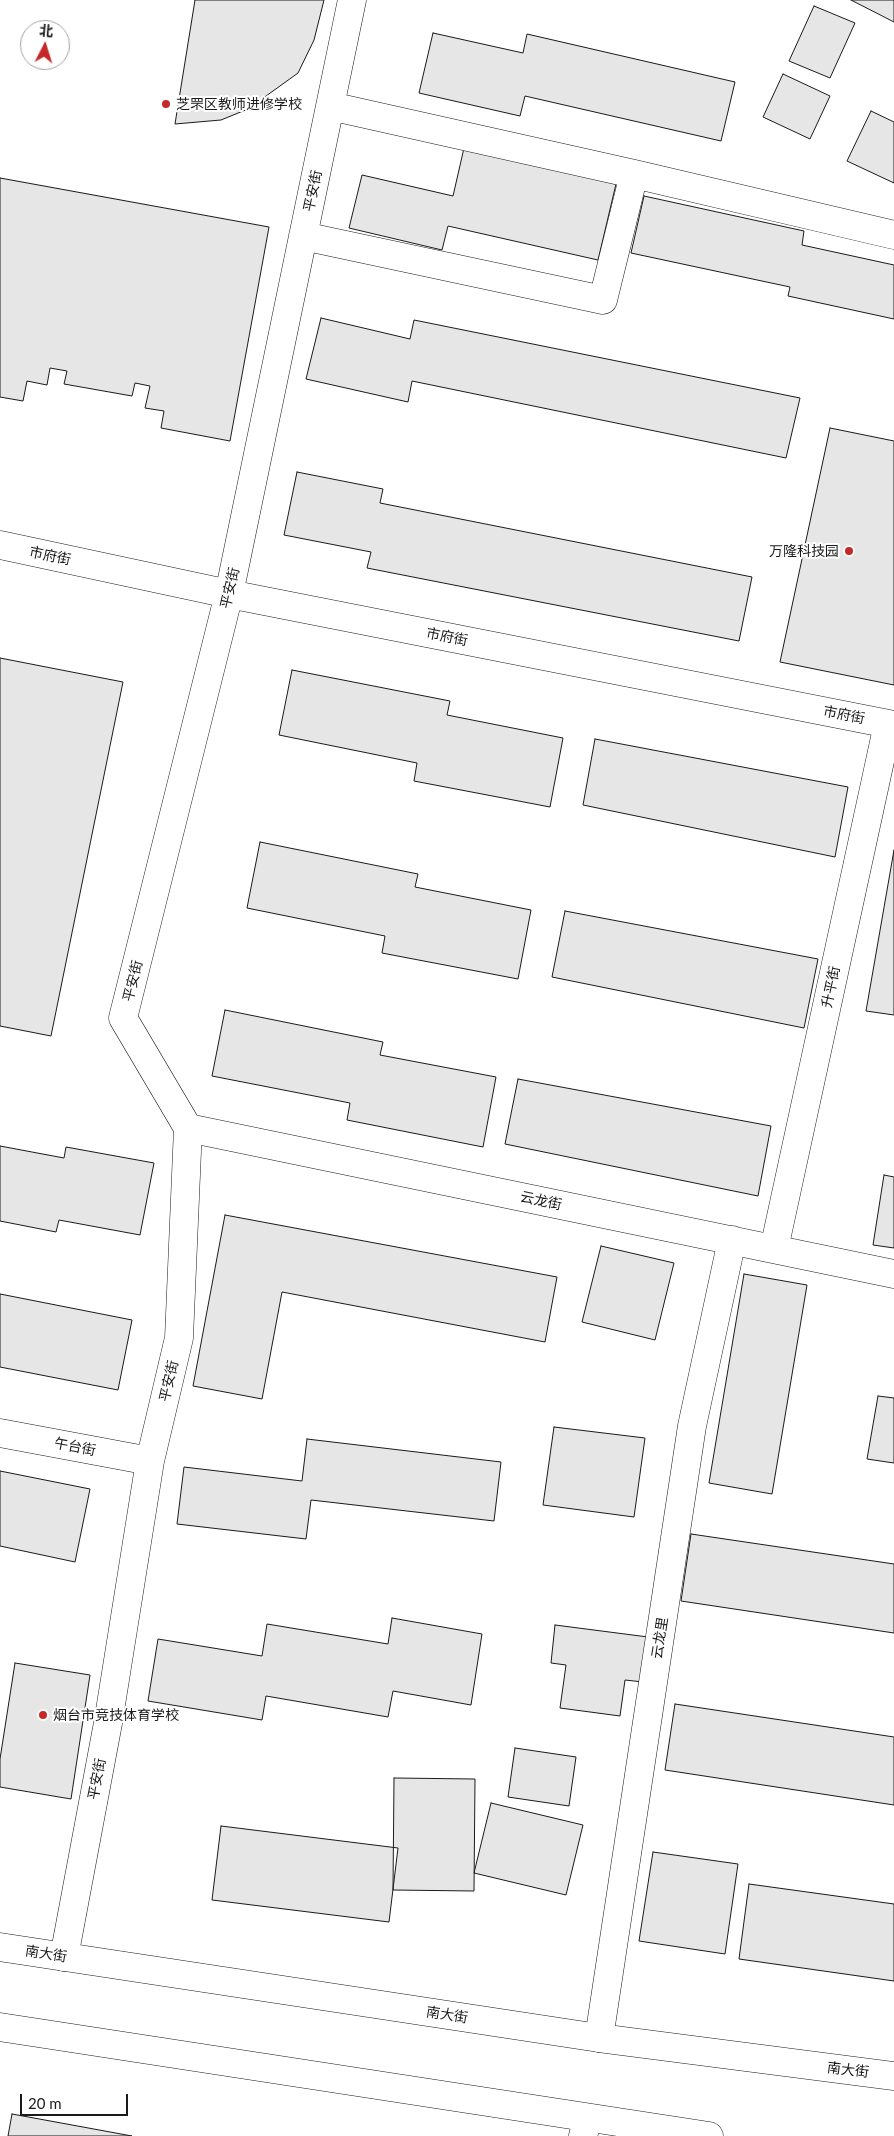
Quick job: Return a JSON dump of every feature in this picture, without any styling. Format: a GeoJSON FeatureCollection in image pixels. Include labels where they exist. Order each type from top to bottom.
{"type":"FeatureCollection","features":[{"type":"Feature","properties":{"kind":"street","name":"平安街"},"geometry":{"type":"LineString","coordinates":[[64,1957],[108,1724],[150,1461],[179,1338],[188,1128],[123,1018],[229,594],[352,0]]}},
{"type":"Feature","properties":{"kind":"street"},"geometry":{"type":"LineString","coordinates":[[330,106],[894,235]]}},
{"type":"Feature","properties":{"kind":"street"},"geometry":{"type":"LineString","coordinates":[[303,236],[603,300],[634,174]]}},
{"type":"Feature","properties":{"kind":"street","name":"市府街"},"geometry":{"type":"LineString","coordinates":[[0,545],[229,594],[891,725]]}},
{"type":"Feature","properties":{"kind":"street","name":"升平街"},"geometry":{"type":"LineString","coordinates":[[774,1249],[891,725]]}},
{"type":"Feature","properties":{"kind":"street","name":"云龙街"},"geometry":{"type":"LineString","coordinates":[[188,1128],[894,1274]]}},
{"type":"Feature","properties":{"kind":"street","name":"云龙里"},"geometry":{"type":"LineString","coordinates":[[599,2038],[692,1426],[732,1240]]}},
{"type":"Feature","properties":{"kind":"street","name":"午台街"},"geometry":{"type":"LineString","coordinates":[[0,1432],[150,1461]]}},
{"type":"Feature","properties":{"kind":"street","name":"南大街"},"geometry":{"type":"LineString","coordinates":[[0,1947],[599,2038],[894,2076]]}},
{"type":"Feature","properties":{"kind":"street"},"geometry":{"type":"LineString","coordinates":[[0,2027],[586,2127],[709,2136]]}},
{"type":"Feature","properties":{"kind":"building"},"geometry":{"type":"Polygon","coordinates":[[[195,0],[324,0],[314,40],[298,73],[248,109],[221,120],[175,124],[195,0]]]}},
{"type":"Feature","properties":{"kind":"building"},"geometry":{"type":"Polygon","coordinates":[[[851,0],[894,0],[894,22],[851,0]]]}},
{"type":"Feature","properties":{"kind":"building"},"geometry":{"type":"Polygon","coordinates":[[[814,6],[855,23],[830,78],[789,61],[814,6]]]}},
{"type":"Feature","properties":{"kind":"building"},"geometry":{"type":"Polygon","coordinates":[[[433,33],[523,53],[527,34],[735,82],[721,141],[525,96],[520,116],[419,93],[433,33]]]}},
{"type":"Feature","properties":{"kind":"building"},"geometry":{"type":"Polygon","coordinates":[[[783,74],[830,96],[810,139],[763,117],[783,74]]]}},
{"type":"Feature","properties":{"kind":"building"},"geometry":{"type":"Polygon","coordinates":[[[871,111],[894,122],[894,183],[847,161],[871,111]]]}},
{"type":"Feature","properties":{"kind":"building"},"geometry":{"type":"Polygon","coordinates":[[[464,148],[616,184],[598,260],[448,226],[442,250],[349,228],[362,175],[453,196],[464,148]]]}},
{"type":"Feature","properties":{"kind":"building"},"geometry":{"type":"Polygon","coordinates":[[[0,178],[269,227],[230,441],[161,428],[164,411],[145,408],[150,386],[135,383],[132,396],[64,384],[67,371],[50,368],[47,385],[27,381],[23,401],[0,397],[0,178]]]}},
{"type":"Feature","properties":{"kind":"building"},"geometry":{"type":"Polygon","coordinates":[[[644,196],[804,231],[802,245],[894,265],[894,319],[788,296],[790,287],[631,253],[644,196]]]}},
{"type":"Feature","properties":{"kind":"building"},"geometry":{"type":"Polygon","coordinates":[[[321,318],[410,339],[414,320],[800,398],[786,458],[412,381],[408,402],[306,379],[321,318]]]}},
{"type":"Feature","properties":{"kind":"building","name":"万隆科技园"},"geometry":{"type":"Polygon","coordinates":[[[830,428],[894,441],[894,685],[780,662],[830,428]]]}},
{"type":"Feature","properties":{"kind":"building"},"geometry":{"type":"Polygon","coordinates":[[[297,472],[383,489],[380,503],[752,577],[739,641],[367,568],[371,552],[284,535],[297,472]]]}},
{"type":"Feature","properties":{"kind":"building"},"geometry":{"type":"Polygon","coordinates":[[[0,658],[123,682],[51,1036],[0,1026],[0,658]]]}},
{"type":"Feature","properties":{"kind":"building"},"geometry":{"type":"Polygon","coordinates":[[[292,670],[450,701],[447,715],[563,738],[550,807],[414,781],[417,763],[279,735],[292,670]]]}},
{"type":"Feature","properties":{"kind":"building"},"geometry":{"type":"Polygon","coordinates":[[[595,739],[848,787],[835,857],[583,805],[595,739]]]}},
{"type":"Feature","properties":{"kind":"building"},"geometry":{"type":"Polygon","coordinates":[[[260,842],[418,874],[415,887],[531,910],[518,979],[382,953],[385,936],[247,908],[260,842]]]}},
{"type":"Feature","properties":{"kind":"building"},"geometry":{"type":"Polygon","coordinates":[[[894,850],[894,1015],[866,1011],[894,850]]]}},
{"type":"Feature","properties":{"kind":"building"},"geometry":{"type":"Polygon","coordinates":[[[565,911],[818,959],[804,1028],[552,977],[565,911]]]}},
{"type":"Feature","properties":{"kind":"building"},"geometry":{"type":"Polygon","coordinates":[[[225,1010],[383,1042],[380,1055],[496,1077],[483,1147],[347,1120],[350,1103],[212,1076],[225,1010]]]}},
{"type":"Feature","properties":{"kind":"building"},"geometry":{"type":"Polygon","coordinates":[[[518,1079],[771,1126],[758,1196],[505,1144],[518,1079]]]}},
{"type":"Feature","properties":{"kind":"building"},"geometry":{"type":"Polygon","coordinates":[[[0,1146],[64,1158],[66,1147],[154,1163],[140,1235],[59,1220],[56,1232],[0,1221],[0,1146]]]}},
{"type":"Feature","properties":{"kind":"building"},"geometry":{"type":"Polygon","coordinates":[[[884,1175],[894,1177],[894,1248],[873,1245],[884,1175]]]}},
{"type":"Feature","properties":{"kind":"building"},"geometry":{"type":"Polygon","coordinates":[[[225,1215],[557,1277],[545,1342],[282,1292],[262,1399],[193,1386],[225,1215]]]}},
{"type":"Feature","properties":{"kind":"building"},"geometry":{"type":"Polygon","coordinates":[[[601,1246],[674,1263],[655,1340],[582,1322],[601,1246]]]}},
{"type":"Feature","properties":{"kind":"building"},"geometry":{"type":"Polygon","coordinates":[[[744,1274],[807,1285],[772,1494],[709,1483],[744,1274]]]}},
{"type":"Feature","properties":{"kind":"building"},"geometry":{"type":"Polygon","coordinates":[[[0,1294],[132,1320],[118,1390],[0,1367],[0,1294]]]}},
{"type":"Feature","properties":{"kind":"building"},"geometry":{"type":"Polygon","coordinates":[[[878,1396],[894,1398],[894,1463],[867,1459],[878,1396]]]}},
{"type":"Feature","properties":{"kind":"building"},"geometry":{"type":"Polygon","coordinates":[[[554,1427],[645,1438],[634,1517],[543,1505],[554,1427]]]}},
{"type":"Feature","properties":{"kind":"building"},"geometry":{"type":"Polygon","coordinates":[[[307,1439],[501,1462],[494,1521],[311,1500],[306,1539],[177,1524],[184,1467],[302,1481],[307,1439]]]}},
{"type":"Feature","properties":{"kind":"building"},"geometry":{"type":"Polygon","coordinates":[[[0,1471],[90,1489],[75,1562],[0,1546],[0,1471]]]}},
{"type":"Feature","properties":{"kind":"building"},"geometry":{"type":"Polygon","coordinates":[[[691,1534],[894,1564],[894,1633],[681,1601],[691,1534]]]}},
{"type":"Feature","properties":{"kind":"building"},"geometry":{"type":"Polygon","coordinates":[[[392,1618],[482,1634],[471,1705],[393,1691],[388,1717],[266,1696],[262,1720],[148,1701],[158,1639],[262,1656],[267,1624],[388,1644],[392,1618]]]}},
{"type":"Feature","properties":{"kind":"building"},"geometry":{"type":"Polygon","coordinates":[[[555,1625],[648,1637],[643,1682],[625,1680],[620,1716],[560,1708],[566,1665],[551,1663],[555,1625]]]}},
{"type":"Feature","properties":{"kind":"building"},"geometry":{"type":"Polygon","coordinates":[[[15,1663],[90,1675],[71,1799],[0,1787],[0,1759],[15,1663]]]}},
{"type":"Feature","properties":{"kind":"building"},"geometry":{"type":"Polygon","coordinates":[[[675,1704],[894,1737],[894,1805],[665,1770],[675,1704]]]}},
{"type":"Feature","properties":{"kind":"building"},"geometry":{"type":"Polygon","coordinates":[[[515,1748],[576,1757],[569,1806],[508,1797],[515,1748]]]}},
{"type":"Feature","properties":{"kind":"building"},"geometry":{"type":"Polygon","coordinates":[[[394,1778],[475,1779],[474,1891],[393,1890],[394,1778]]]}},
{"type":"Feature","properties":{"kind":"building"},"geometry":{"type":"Polygon","coordinates":[[[491,1803],[583,1825],[566,1895],[474,1873],[491,1803]]]}},
{"type":"Feature","properties":{"kind":"building"},"geometry":{"type":"Polygon","coordinates":[[[221,1826],[398,1848],[389,1922],[212,1900],[221,1826]]]}},
{"type":"Feature","properties":{"kind":"building"},"geometry":{"type":"Polygon","coordinates":[[[653,1852],[738,1864],[725,1954],[639,1941],[653,1852]]]}},
{"type":"Feature","properties":{"kind":"building"},"geometry":{"type":"Polygon","coordinates":[[[749,1884],[894,1904],[894,1981],[739,1959],[749,1884]]]}},
{"type":"Feature","properties":{"kind":"building"},"geometry":{"type":"Polygon","coordinates":[[[12,2114],[132,2136],[8,2136],[12,2114]]]}},
{"type":"Feature","properties":{"kind":"place","name":"芝罘区教师进修学校"},"geometry":{"type":"Point","coordinates":[166,104]}},
{"type":"Feature","properties":{"kind":"place","name":"万隆科技园"},"geometry":{"type":"Point","coordinates":[849,551]}},
{"type":"Feature","properties":{"kind":"place","name":"烟台市竞技体育学校"},"geometry":{"type":"Point","coordinates":[43,1715]}}]}
